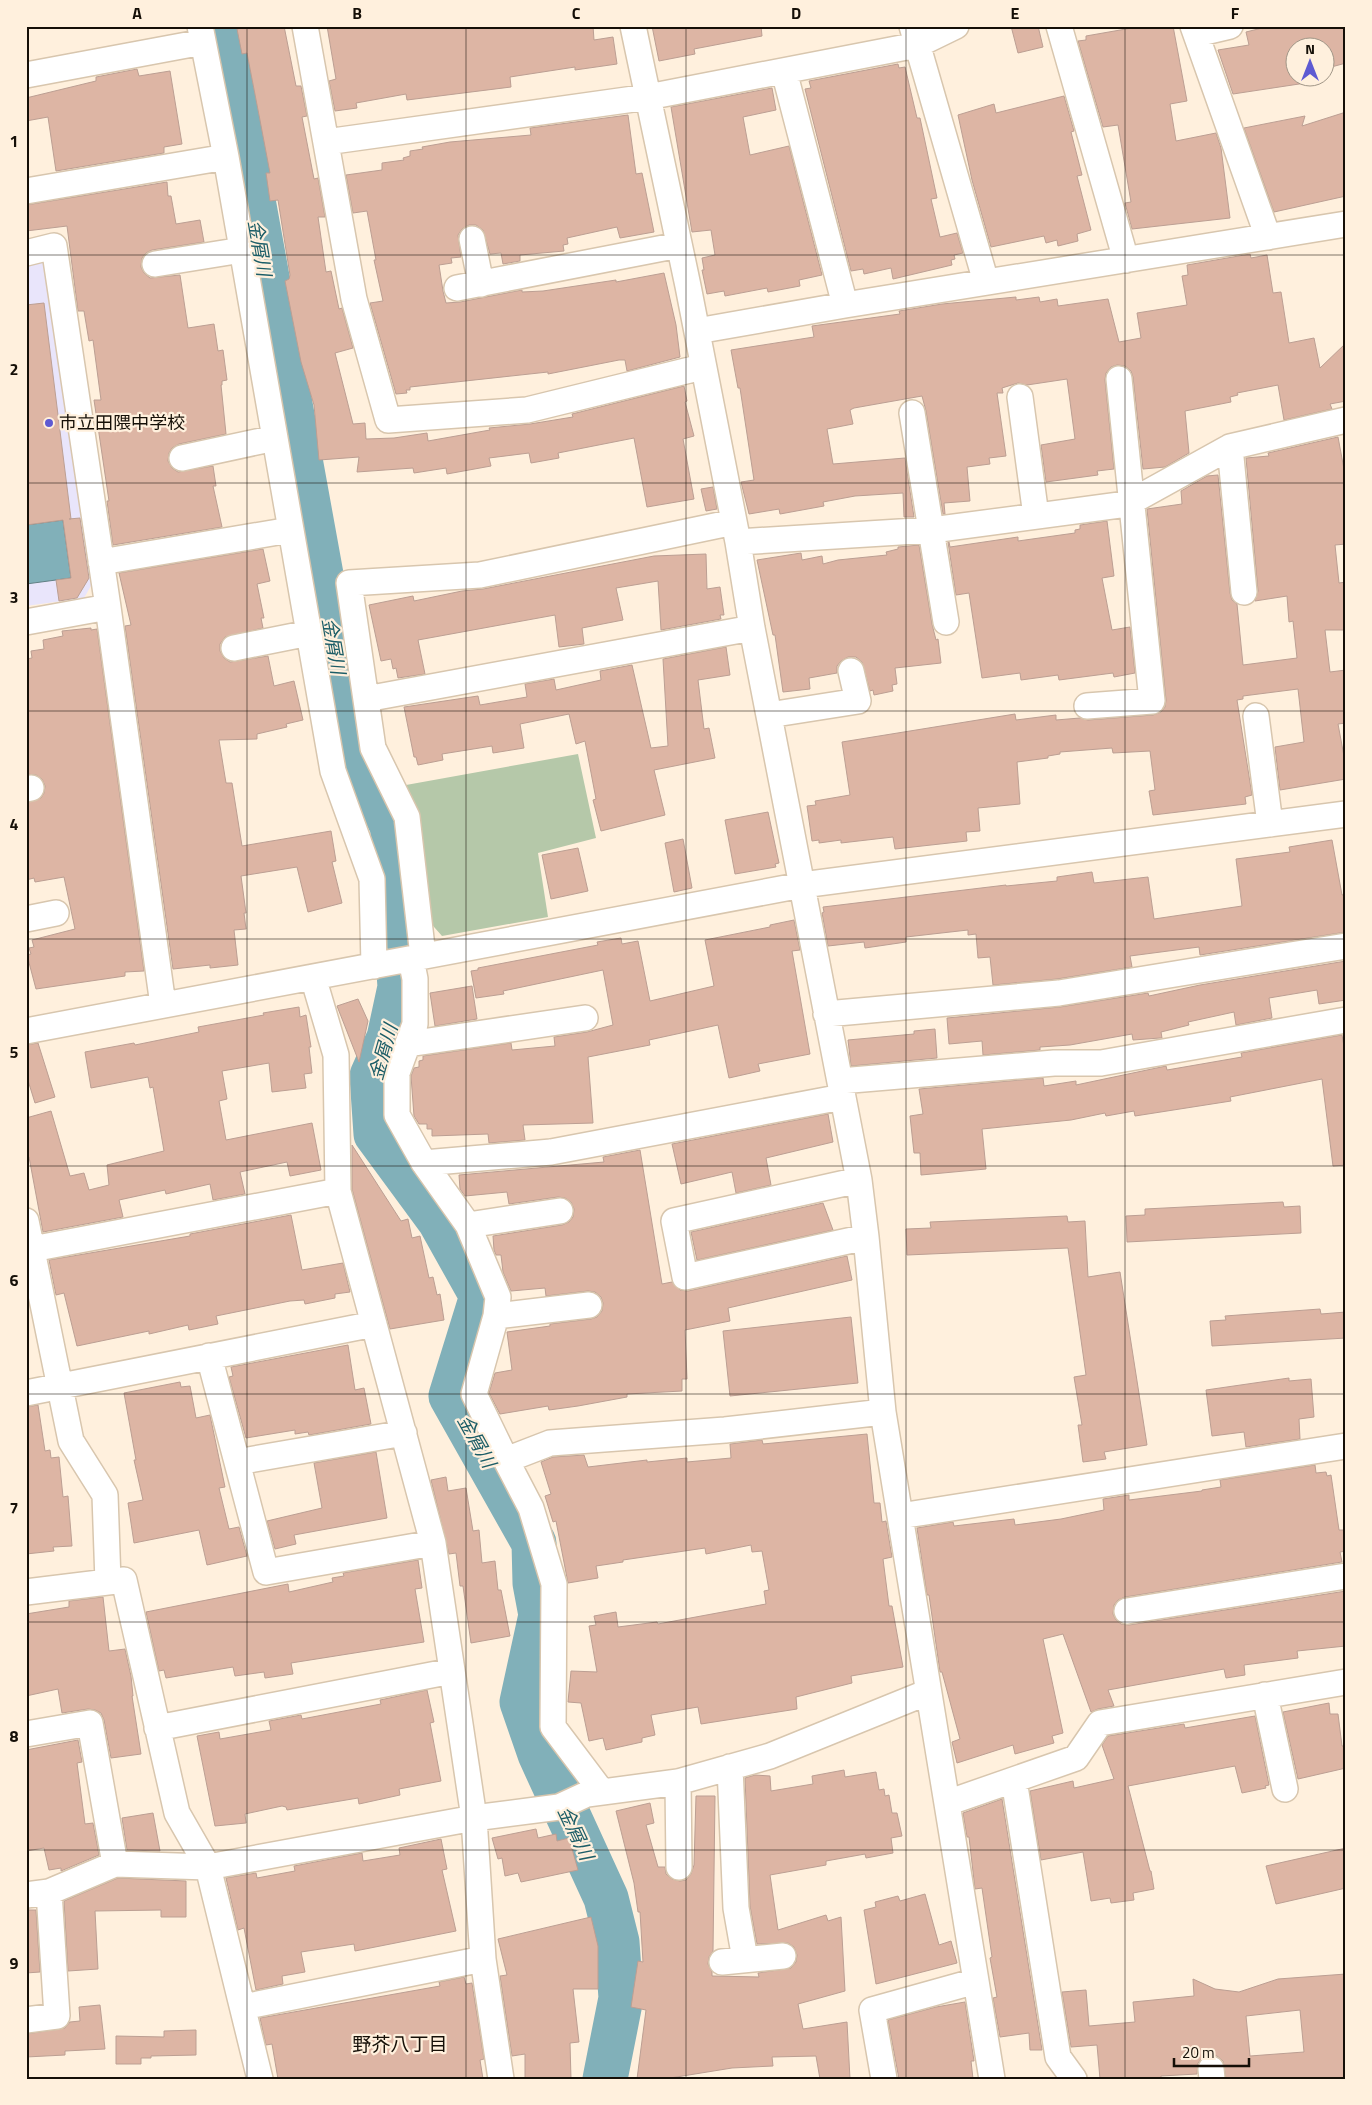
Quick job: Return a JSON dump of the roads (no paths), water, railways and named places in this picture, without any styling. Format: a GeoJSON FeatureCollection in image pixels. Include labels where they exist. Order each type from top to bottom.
{"type":"FeatureCollection","features":[{"type":"Feature","properties":{"kind":"street"},"geometry":{"type":"LineString","coordinates":[[306,26],[354,299],[388,420],[528,410],[702,366]]}},
{"type":"Feature","properties":{"kind":"street"},"geometry":{"type":"LineString","coordinates":[[633,26],[697,331],[702,366],[736,532],[752,628],[859,1180],[883,1412],[992,2079]]}},
{"type":"Feature","properties":{"kind":"street"},"geometry":{"type":"LineString","coordinates":[[326,142],[648,96],[784,70],[956,26]]}},
{"type":"Feature","properties":{"kind":"street"},"geometry":{"type":"LineString","coordinates":[[1059,26],[1126,260]]}},
{"type":"Feature","properties":{"kind":"street"},"geometry":{"type":"LineString","coordinates":[[1230,26],[1194,30],[1268,237]]}},
{"type":"Feature","properties":{"kind":"street"},"geometry":{"type":"LineString","coordinates":[[26,76],[202,34],[226,157],[290,530],[334,771],[372,879],[377,965]]}},
{"type":"Feature","properties":{"kind":"street"},"geometry":{"type":"LineString","coordinates":[[915,36],[986,282]]}},
{"type":"Feature","properties":{"kind":"street"},"geometry":{"type":"LineString","coordinates":[[784,70],[845,305]]}},
{"type":"Feature","properties":{"kind":"street"},"geometry":{"type":"LineString","coordinates":[[26,191],[226,157]]}},
{"type":"Feature","properties":{"kind":"street"},"geometry":{"type":"LineString","coordinates":[[697,331],[845,305],[1346,224]]}},
{"type":"Feature","properties":{"kind":"street"},"geometry":{"type":"LineString","coordinates":[[472,239],[481,284]]}},
{"type":"Feature","properties":{"kind":"street"},"geometry":{"type":"LineString","coordinates":[[457,288],[679,245]]}},
{"type":"Feature","properties":{"kind":"street"},"geometry":{"type":"LineString","coordinates":[[26,253],[54,246],[102,562],[163,1005]]}},
{"type":"Feature","properties":{"kind":"street"},"geometry":{"type":"LineString","coordinates":[[155,264],[242,250]]}},
{"type":"Feature","properties":{"kind":"street"},"geometry":{"type":"LineString","coordinates":[[1087,706],[1152,701],[1119,379]]}},
{"type":"Feature","properties":{"kind":"street"},"geometry":{"type":"LineString","coordinates":[[1020,397],[1036,516]]}},
{"type":"Feature","properties":{"kind":"street"},"geometry":{"type":"LineString","coordinates":[[912,413],[946,622]]}},
{"type":"Feature","properties":{"kind":"street"},"geometry":{"type":"LineString","coordinates":[[595,1793],[553,1727],[554,1584],[531,1508],[474,1394],[496,1316],[498,1297],[468,1225],[424,1163],[398,1115],[398,1074],[415,1024],[417,957],[407,817],[372,748],[349,583],[480,575],[736,532],[932,530],[1127,504],[1230,447],[1346,420]]}},
{"type":"Feature","properties":{"kind":"street"},"geometry":{"type":"LineString","coordinates":[[182,458],[275,438]]}},
{"type":"Feature","properties":{"kind":"street"},"geometry":{"type":"LineString","coordinates":[[1230,447],[1244,592]]}},
{"type":"Feature","properties":{"kind":"street"},"geometry":{"type":"LineString","coordinates":[[102,562],[290,530]]}},
{"type":"Feature","properties":{"kind":"street"},"geometry":{"type":"LineString","coordinates":[[26,622],[108,607]]}},
{"type":"Feature","properties":{"kind":"street"},"geometry":{"type":"LineString","coordinates":[[366,699],[752,628]]}},
{"type":"Feature","properties":{"kind":"street"},"geometry":{"type":"LineString","coordinates":[[234,648],[309,633]]}},
{"type":"Feature","properties":{"kind":"street"},"geometry":{"type":"LineString","coordinates":[[769,716],[858,701],[851,671]]}},
{"type":"Feature","properties":{"kind":"street"},"geometry":{"type":"LineString","coordinates":[[1256,716],[1270,824]]}},
{"type":"Feature","properties":{"kind":"street"},"geometry":{"type":"LineString","coordinates":[[26,1031],[802,885],[1346,814]]}},
{"type":"Feature","properties":{"kind":"street"},"geometry":{"type":"LineString","coordinates":[[26,919],[56,913]]}},
{"type":"Feature","properties":{"kind":"street"},"geometry":{"type":"LineString","coordinates":[[826,1014],[1059,993],[1346,946]]}},
{"type":"Feature","properties":{"kind":"street"},"geometry":{"type":"LineString","coordinates":[[313,977],[336,1055],[338,1191],[433,1542],[474,1818],[483,1959],[501,2079]]}},
{"type":"Feature","properties":{"kind":"street"},"geometry":{"type":"LineString","coordinates":[[408,1044],[585,1018]]}},
{"type":"Feature","properties":{"kind":"street"},"geometry":{"type":"LineString","coordinates":[[424,1163],[551,1152],[841,1089],[1054,1063],[1102,1063],[1346,1020]]}},
{"type":"Feature","properties":{"kind":"street"},"geometry":{"type":"LineString","coordinates":[[859,1180],[674,1221],[685,1277],[866,1237]]}},
{"type":"Feature","properties":{"kind":"street"},"geometry":{"type":"LineString","coordinates":[[32,1249],[338,1191]]}},
{"type":"Feature","properties":{"kind":"street"},"geometry":{"type":"LineString","coordinates":[[468,1225],[560,1211]]}},
{"type":"Feature","properties":{"kind":"street"},"geometry":{"type":"LineString","coordinates":[[26,1221],[71,1440],[105,1496],[108,1582]]}},
{"type":"Feature","properties":{"kind":"street"},"geometry":{"type":"LineString","coordinates":[[496,1316],[589,1305]]}},
{"type":"Feature","properties":{"kind":"street"},"geometry":{"type":"LineString","coordinates":[[26,1393],[374,1324]]}},
{"type":"Feature","properties":{"kind":"street"},"geometry":{"type":"LineString","coordinates":[[209,1356],[266,1572],[433,1542]]}},
{"type":"Feature","properties":{"kind":"street"},"geometry":{"type":"LineString","coordinates":[[506,1460],[550,1443],[725,1430],[883,1412]]}},
{"type":"Feature","properties":{"kind":"street"},"geometry":{"type":"LineString","coordinates":[[237,1462],[404,1433]]}},
{"type":"Feature","properties":{"kind":"street"},"geometry":{"type":"LineString","coordinates":[[900,1516],[1346,1446]]}},
{"type":"Feature","properties":{"kind":"street"},"geometry":{"type":"LineString","coordinates":[[1127,1611],[1346,1576]]}},
{"type":"Feature","properties":{"kind":"street"},"geometry":{"type":"LineString","coordinates":[[26,1592],[124,1580],[177,1813],[208,1868],[260,2079]]}},
{"type":"Feature","properties":{"kind":"street"},"geometry":{"type":"LineString","coordinates":[[158,1728],[452,1670]]}},
{"type":"Feature","properties":{"kind":"street"},"geometry":{"type":"LineString","coordinates":[[946,1803],[1076,1758],[1100,1723],[1346,1682]]}},
{"type":"Feature","properties":{"kind":"street"},"geometry":{"type":"LineString","coordinates":[[26,2020],[56,2016],[38,1894],[115,1864],[208,1868],[474,1818],[559,1807],[595,1793],[678,1782],[770,1756],[928,1692]]}},
{"type":"Feature","properties":{"kind":"street"},"geometry":{"type":"LineString","coordinates":[[1265,1695],[1285,1789]]}},
{"type":"Feature","properties":{"kind":"street"},"geometry":{"type":"LineString","coordinates":[[26,1734],[90,1723],[115,1864]]}},
{"type":"Feature","properties":{"kind":"street"},"geometry":{"type":"LineString","coordinates":[[730,1767],[736,1908],[734,1960],[783,1956]]}},
{"type":"Feature","properties":{"kind":"street"},"geometry":{"type":"LineString","coordinates":[[1014,1780],[1058,2057],[1074,2079]]}},
{"type":"Feature","properties":{"kind":"street"},"geometry":{"type":"LineString","coordinates":[[678,1782],[679,1868]]}},
{"type":"Feature","properties":{"kind":"street"},"geometry":{"type":"LineString","coordinates":[[242,2007],[483,1959]]}},
{"type":"Feature","properties":{"kind":"street"},"geometry":{"type":"LineString","coordinates":[[884,2079],[872,2010],[976,1981]]}},
{"type":"Feature","properties":{"kind":"water"},"geometry":{"type":"Polygon","coordinates":[[[63,520],[71,578],[26,584],[26,525],[63,520]]]}},
{"type":"Feature","properties":{"kind":"waterway","name":"金屑川"},"geometry":{"type":"LineString","coordinates":[[219,26],[247,167],[353,751],[392,825],[399,882],[397,945],[400,987],[389,1038],[372,1076],[376,1134],[440,1221],[482,1296],[451,1396],[534,1543],[535,1583],[541,1615],[522,1702],[540,1754],[606,1898],[617,1942],[621,1998],[605,2079]]}},
{"type":"Feature","properties":{"kind":"place","name":"市立田隈中学校"},"geometry":{"type":"Point","coordinates":[49,423]}},
{"type":"Feature","properties":{"kind":"district","name":"野芥八丁目"},"geometry":{"type":"Point","coordinates":[400,2044]}}]}
